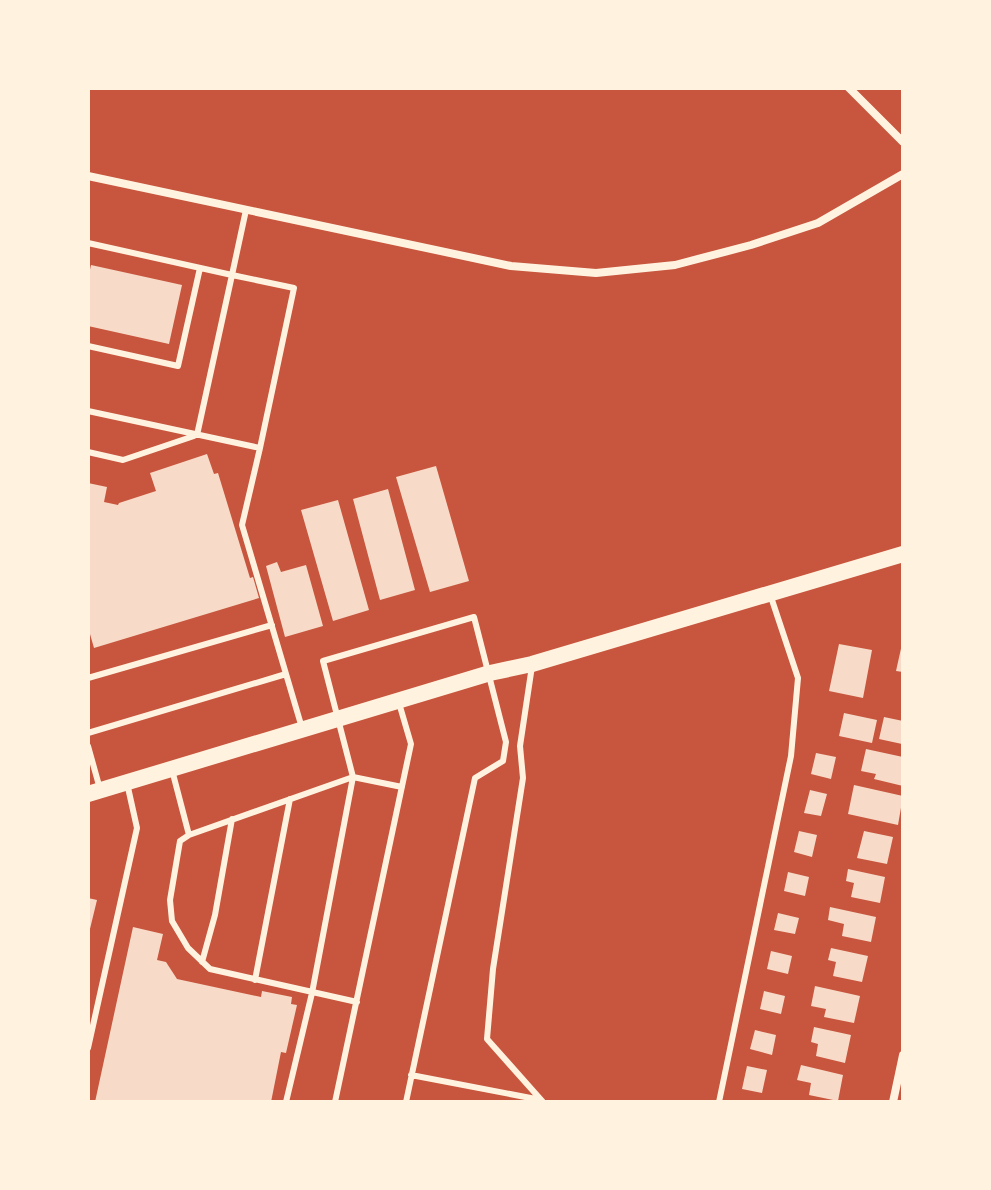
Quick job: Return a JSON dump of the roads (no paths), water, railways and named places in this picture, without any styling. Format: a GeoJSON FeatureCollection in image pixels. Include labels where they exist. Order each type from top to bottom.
{"type":"FeatureCollection","features":[{"type":"Feature","properties":{"kind":"main road"},"geometry":{"type":"LineString","coordinates":[[94,793],[490,673],[532,664],[903,554]]}},
{"type":"Feature","properties":{"kind":"street"},"geometry":{"type":"LineString","coordinates":[[849,88],[903,142]]}},
{"type":"Feature","properties":{"kind":"street"},"geometry":{"type":"LineString","coordinates":[[88,176],[511,266],[596,273],[675,265],[751,245],[818,223],[903,174]]}},
{"type":"Feature","properties":{"kind":"street"},"geometry":{"type":"LineString","coordinates":[[893,1102],[903,1055]]}},
{"type":"Feature","properties":{"kind":"lane"},"geometry":{"type":"LineString","coordinates":[[197,435],[246,210]]}},
{"type":"Feature","properties":{"kind":"lane"},"geometry":{"type":"LineString","coordinates":[[88,243],[294,288],[242,525],[303,731]]}},
{"type":"Feature","properties":{"kind":"lane"},"geometry":{"type":"LineString","coordinates":[[88,346],[178,366],[200,268]]}},
{"type":"Feature","properties":{"kind":"lane"},"geometry":{"type":"LineString","coordinates":[[88,411],[260,448]]}},
{"type":"Feature","properties":{"kind":"lane"},"geometry":{"type":"LineString","coordinates":[[88,452],[123,460],[197,435]]}},
{"type":"Feature","properties":{"kind":"lane"},"geometry":{"type":"LineString","coordinates":[[719,1102],[791,756],[798,678],[770,593]]}},
{"type":"Feature","properties":{"kind":"lane"},"geometry":{"type":"LineString","coordinates":[[286,1102],[312,993],[353,777],[323,661],[474,617],[506,742],[503,761],[475,778],[406,1102]]}},
{"type":"Feature","properties":{"kind":"lane"},"geometry":{"type":"LineString","coordinates":[[88,678],[272,625]]}},
{"type":"Feature","properties":{"kind":"lane"},"geometry":{"type":"LineString","coordinates":[[532,664],[520,746],[523,778],[493,969],[487,1039],[542,1101]]}},
{"type":"Feature","properties":{"kind":"lane"},"geometry":{"type":"LineString","coordinates":[[88,733],[286,674]]}},
{"type":"Feature","properties":{"kind":"lane"},"geometry":{"type":"LineString","coordinates":[[335,1102],[411,744],[399,703]]}},
{"type":"Feature","properties":{"kind":"lane"},"geometry":{"type":"LineString","coordinates":[[88,746],[94,793]]}},
{"type":"Feature","properties":{"kind":"lane"},"geometry":{"type":"LineString","coordinates":[[172,770],[189,835]]}},
{"type":"Feature","properties":{"kind":"lane"},"geometry":{"type":"LineString","coordinates":[[357,1002],[210,969],[188,948],[172,921],[170,900],[173,873],[180,841],[189,835],[353,777],[402,787]]}},
{"type":"Feature","properties":{"kind":"lane"},"geometry":{"type":"LineString","coordinates":[[88,1048],[137,828],[127,783]]}},
{"type":"Feature","properties":{"kind":"lane"},"geometry":{"type":"LineString","coordinates":[[255,980],[290,799]]}},
{"type":"Feature","properties":{"kind":"lane"},"geometry":{"type":"LineString","coordinates":[[202,962],[215,915],[232,819]]}},
{"type":"Feature","properties":{"kind":"lane"},"geometry":{"type":"LineString","coordinates":[[411,1075],[542,1101]]}}]}
